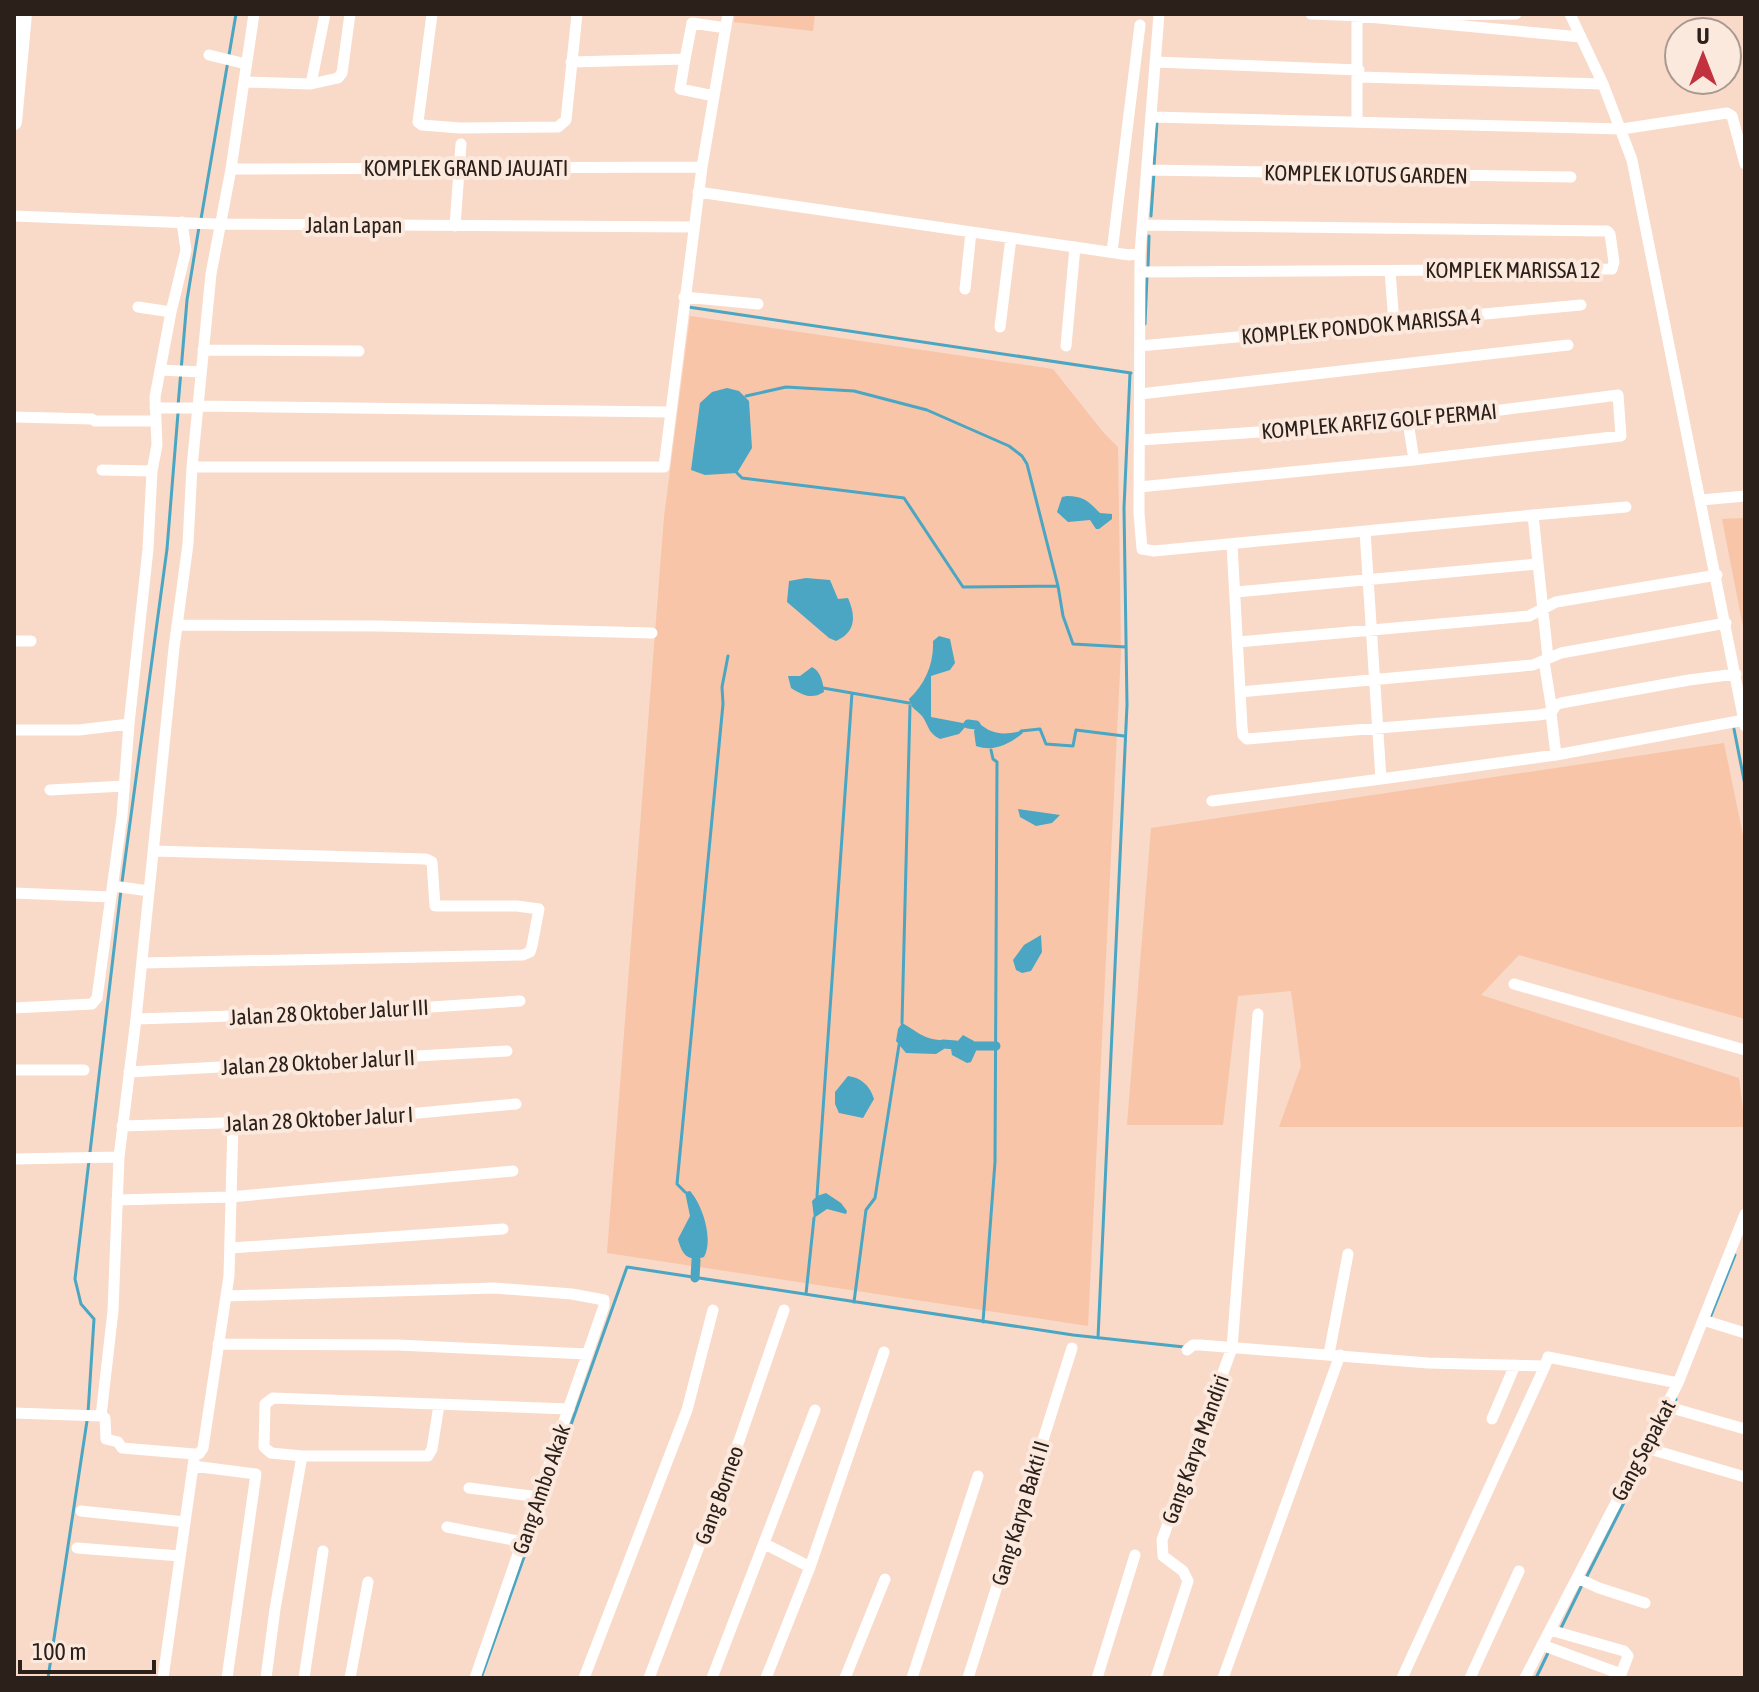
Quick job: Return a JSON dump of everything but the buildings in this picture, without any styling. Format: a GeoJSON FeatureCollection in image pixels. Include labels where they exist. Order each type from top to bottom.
{"type":"FeatureCollection","features":[{"type":"Feature","properties":{"kind":"street"},"geometry":{"type":"LineString","coordinates":[[14,122],[24,14]]}},
{"type":"Feature","properties":{"kind":"street"},"geometry":{"type":"LineString","coordinates":[[97,1416],[113,1311],[117,1200],[113,1156],[122,1126],[136,1019],[142,963],[143,891],[153,851],[188,544],[192,467],[211,274],[244,82],[241,63],[254,14]]}},
{"type":"Feature","properties":{"kind":"street"},"geometry":{"type":"LineString","coordinates":[[311,84],[325,14]]}},
{"type":"Feature","properties":{"kind":"street"},"geometry":{"type":"LineString","coordinates":[[244,82],[311,84],[338,78],[342,73],[350,14]]}},
{"type":"Feature","properties":{"kind":"street"},"geometry":{"type":"LineString","coordinates":[[432,14],[418,122],[422,125],[460,128],[558,127],[566,120],[577,14]]}},
{"type":"Feature","properties":{"kind":"street"},"geometry":{"type":"LineString","coordinates":[[192,467],[661,469],[665,462],[698,192],[728,14]]}},
{"type":"Feature","properties":{"kind":"street"},"geometry":{"type":"LineString","coordinates":[[1159,14],[1152,117],[1154,170],[1140,253],[1145,272],[1140,346],[1139,487],[1140,544],[1144,551],[1626,507]]}},
{"type":"Feature","properties":{"kind":"street"},"geometry":{"type":"LineString","coordinates":[[1311,14],[1581,37]]}},
{"type":"Feature","properties":{"kind":"street"},"geometry":{"type":"LineString","coordinates":[[1357,16],[1516,14]]}},
{"type":"Feature","properties":{"kind":"street"},"geometry":{"type":"LineString","coordinates":[[1212,801],[1556,755],[1745,723],[1632,160],[1603,84],[1570,14]]}},
{"type":"Feature","properties":{"kind":"street"},"geometry":{"type":"LineString","coordinates":[[1357,16],[1357,121]]}},
{"type":"Feature","properties":{"kind":"street"},"geometry":{"type":"LineString","coordinates":[[714,96],[680,89],[685,59],[692,23],[726,28]]}},
{"type":"Feature","properties":{"kind":"street"},"geometry":{"type":"LineString","coordinates":[[1112,252],[1140,25]]}},
{"type":"Feature","properties":{"kind":"street"},"geometry":{"type":"LineString","coordinates":[[214,56],[241,63]]}},
{"type":"Feature","properties":{"kind":"street"},"geometry":{"type":"LineString","coordinates":[[571,62],[685,59]]}},
{"type":"Feature","properties":{"kind":"street"},"geometry":{"type":"LineString","coordinates":[[1155,62],[1603,84]]}},
{"type":"Feature","properties":{"kind":"street"},"geometry":{"type":"LineString","coordinates":[[1152,117],[1622,129],[1727,113],[1737,127],[1745,164]]}},
{"type":"Feature","properties":{"kind":"street"},"geometry":{"type":"LineString","coordinates":[[455,226],[461,144]]}},
{"type":"Feature","properties":{"kind":"street","name":"KOMPLEK GRAND JAUJATI"},"geometry":{"type":"LineString","coordinates":[[231,169],[702,167]]}},
{"type":"Feature","properties":{"kind":"street","name":"KOMPLEK LOTUS GARDEN"},"geometry":{"type":"LineString","coordinates":[[1154,170],[1571,177]]}},
{"type":"Feature","properties":{"kind":"street"},"geometry":{"type":"LineString","coordinates":[[698,192],[1129,255],[1140,253]]}},
{"type":"Feature","properties":{"kind":"street","name":"Jalan Lapan"},"geometry":{"type":"LineString","coordinates":[[14,216],[218,224],[693,227]]}},
{"type":"Feature","properties":{"kind":"street"},"geometry":{"type":"LineString","coordinates":[[14,1008],[95,1003],[114,890],[148,549],[152,471],[157,445],[156,421],[171,312],[186,250],[186,222]]}},
{"type":"Feature","properties":{"kind":"street","name":"KOMPLEK MARISSA 12"},"geometry":{"type":"LineString","coordinates":[[1144,225],[1607,231],[1614,262],[1612,269],[1145,272]]}},
{"type":"Feature","properties":{"kind":"street"},"geometry":{"type":"LineString","coordinates":[[965,289],[971,232]]}},
{"type":"Feature","properties":{"kind":"street"},"geometry":{"type":"LineString","coordinates":[[1000,327],[1011,238]]}},
{"type":"Feature","properties":{"kind":"street"},"geometry":{"type":"LineString","coordinates":[[1066,346],[1075,247]]}},
{"type":"Feature","properties":{"kind":"street"},"geometry":{"type":"LineString","coordinates":[[1390,271],[1394,323]]}},
{"type":"Feature","properties":{"kind":"street"},"geometry":{"type":"LineString","coordinates":[[684,297],[758,304]]}},
{"type":"Feature","properties":{"kind":"street","name":"KOMPLEK PONDOK MARISSA 4"},"geometry":{"type":"LineString","coordinates":[[1140,346],[1581,305]]}},
{"type":"Feature","properties":{"kind":"street"},"geometry":{"type":"LineString","coordinates":[[138,307],[171,312]]}},
{"type":"Feature","properties":{"kind":"street","name":"KOMPLEK PONDOK MARISSA 4"},"geometry":{"type":"LineString","coordinates":[[1140,394],[1568,345]]}},
{"type":"Feature","properties":{"kind":"street"},"geometry":{"type":"LineString","coordinates":[[203,350],[359,351]]}},
{"type":"Feature","properties":{"kind":"street"},"geometry":{"type":"LineString","coordinates":[[162,370],[201,372]]}},
{"type":"Feature","properties":{"kind":"street","name":"KOMPLEK ARFIZ GOLF PERMAI"},"geometry":{"type":"LineString","coordinates":[[1140,440],[1408,422],[1618,395],[1621,436],[1414,460]]}},
{"type":"Feature","properties":{"kind":"street"},"geometry":{"type":"LineString","coordinates":[[158,408],[670,412]]}},
{"type":"Feature","properties":{"kind":"street"},"geometry":{"type":"LineString","coordinates":[[14,417],[156,421]]}},
{"type":"Feature","properties":{"kind":"street"},"geometry":{"type":"LineString","coordinates":[[1139,487],[1414,460],[1408,422]]}},
{"type":"Feature","properties":{"kind":"street"},"geometry":{"type":"LineString","coordinates":[[102,470],[152,471]]}},
{"type":"Feature","properties":{"kind":"street"},"geometry":{"type":"LineString","coordinates":[[1701,500],[1745,496]]}},
{"type":"Feature","properties":{"kind":"street"},"geometry":{"type":"LineString","coordinates":[[1533,515],[1556,755]]}},
{"type":"Feature","properties":{"kind":"street"},"geometry":{"type":"LineString","coordinates":[[1365,531],[1381,779]]}},
{"type":"Feature","properties":{"kind":"street"},"geometry":{"type":"LineString","coordinates":[[1232,544],[1243,735],[1247,739],[1552,712]]}},
{"type":"Feature","properties":{"kind":"street"},"geometry":{"type":"LineString","coordinates":[[1236,592],[1537,564]]}},
{"type":"Feature","properties":{"kind":"street"},"geometry":{"type":"LineString","coordinates":[[1238,642],[1529,616],[1556,602],[1717,575]]}},
{"type":"Feature","properties":{"kind":"street"},"geometry":{"type":"LineString","coordinates":[[1240,692],[1515,667],[1561,653],[1726,623]]}},
{"type":"Feature","properties":{"kind":"street"},"geometry":{"type":"LineString","coordinates":[[177,625],[379,626],[652,633]]}},
{"type":"Feature","properties":{"kind":"street"},"geometry":{"type":"LineString","coordinates":[[14,641],[31,641]]}},
{"type":"Feature","properties":{"kind":"street"},"geometry":{"type":"LineString","coordinates":[[1552,712],[1556,705],[1580,699],[1736,674]]}},
{"type":"Feature","properties":{"kind":"street"},"geometry":{"type":"LineString","coordinates":[[14,730],[79,730],[129,724]]}},
{"type":"Feature","properties":{"kind":"street"},"geometry":{"type":"LineString","coordinates":[[50,790],[124,786]]}},
{"type":"Feature","properties":{"kind":"street"},"geometry":{"type":"LineString","coordinates":[[142,963],[523,955],[530,952],[539,909],[435,906],[432,862],[426,859],[153,851]]}},
{"type":"Feature","properties":{"kind":"street"},"geometry":{"type":"LineString","coordinates":[[14,893],[143,891]]}},
{"type":"Feature","properties":{"kind":"street"},"geometry":{"type":"LineString","coordinates":[[1514,984],[1745,1050]]}},
{"type":"Feature","properties":{"kind":"street","name":"Jalan 28 Oktober Jalur III"},"geometry":{"type":"LineString","coordinates":[[136,1019],[357,1012],[520,1001]]}},
{"type":"Feature","properties":{"kind":"street"},"geometry":{"type":"LineString","coordinates":[[1232,1348],[1258,1014]]}},
{"type":"Feature","properties":{"kind":"street","name":"Jalan 28 Oktober Jalur II"},"geometry":{"type":"LineString","coordinates":[[129,1072],[507,1051]]}},
{"type":"Feature","properties":{"kind":"street"},"geometry":{"type":"LineString","coordinates":[[14,1070],[84,1070]]}},
{"type":"Feature","properties":{"kind":"street","name":"Jalan 28 Oktober Jalur I"},"geometry":{"type":"LineString","coordinates":[[122,1126],[366,1118],[516,1104]]}},
{"type":"Feature","properties":{"kind":"street"},"geometry":{"type":"LineString","coordinates":[[163,1678],[194,1460],[203,1448],[226,1296],[231,1248],[233,1123]]}},
{"type":"Feature","properties":{"kind":"street"},"geometry":{"type":"LineString","coordinates":[[14,1159],[113,1156]]}},
{"type":"Feature","properties":{"kind":"street"},"geometry":{"type":"LineString","coordinates":[[117,1200],[230,1197],[513,1171]]}},
{"type":"Feature","properties":{"kind":"street","name":"Gang Sepakat"},"geometry":{"type":"LineString","coordinates":[[1525,1678],[1549,1647],[1669,1407],[1706,1321],[1745,1214]]}},
{"type":"Feature","properties":{"kind":"street"},"geometry":{"type":"LineString","coordinates":[[231,1248],[503,1229]]}},
{"type":"Feature","properties":{"kind":"street"},"geometry":{"type":"LineString","coordinates":[[1223,1678],[1336,1358],[1348,1254]]}},
{"type":"Feature","properties":{"kind":"street","name":"Gang Ambo Akak"},"geometry":{"type":"LineString","coordinates":[[226,1296],[470,1287],[546,1291],[602,1299],[604,1306],[475,1678]]}},
{"type":"Feature","properties":{"kind":"street"},"geometry":{"type":"LineString","coordinates":[[584,1678],[673,1452],[694,1391],[713,1310]]}},
{"type":"Feature","properties":{"kind":"street","name":"Gang Borneo"},"geometry":{"type":"LineString","coordinates":[[649,1678],[739,1441],[784,1310]]}},
{"type":"Feature","properties":{"kind":"street"},"geometry":{"type":"LineString","coordinates":[[1706,1321],[1745,1333]]}},
{"type":"Feature","properties":{"kind":"street"},"geometry":{"type":"LineString","coordinates":[[218,1344],[368,1345],[587,1354]]}},
{"type":"Feature","properties":{"kind":"street"},"geometry":{"type":"LineString","coordinates":[[1187,1350],[1196,1345],[1513,1369],[1545,1366]]}},
{"type":"Feature","properties":{"kind":"street","name":"Gang Karya Bakti II"},"geometry":{"type":"LineString","coordinates":[[968,1678],[1072,1348]]}},
{"type":"Feature","properties":{"kind":"street","name":"Gang Karya Mandiri"},"geometry":{"type":"LineString","coordinates":[[1156,1678],[1188,1581],[1183,1571],[1163,1556],[1162,1540],[1232,1348]]}},
{"type":"Feature","properties":{"kind":"street"},"geometry":{"type":"LineString","coordinates":[[766,1678],[810,1567],[884,1352]]}},
{"type":"Feature","properties":{"kind":"street"},"geometry":{"type":"LineString","coordinates":[[1402,1678],[1548,1357],[1678,1383]]}},
{"type":"Feature","properties":{"kind":"street"},"geometry":{"type":"LineString","coordinates":[[1492,1419],[1513,1369]]}},
{"type":"Feature","properties":{"kind":"street"},"geometry":{"type":"LineString","coordinates":[[439,1405],[432,1449],[428,1456],[302,1456],[265,1451],[265,1404],[273,1398],[569,1409]]}},
{"type":"Feature","properties":{"kind":"street"},"geometry":{"type":"LineString","coordinates":[[1669,1407],[1745,1429]]}},
{"type":"Feature","properties":{"kind":"street"},"geometry":{"type":"LineString","coordinates":[[712,1678],[815,1410]]}},
{"type":"Feature","properties":{"kind":"street"},"geometry":{"type":"LineString","coordinates":[[14,1413],[79,1414],[105,1418],[106,1439],[118,1442],[122,1448],[256,1474],[227,1678]]}},
{"type":"Feature","properties":{"kind":"street"},"geometry":{"type":"LineString","coordinates":[[1649,1449],[1745,1477]]}},
{"type":"Feature","properties":{"kind":"street"},"geometry":{"type":"LineString","coordinates":[[266,1678],[302,1456]]}},
{"type":"Feature","properties":{"kind":"street"},"geometry":{"type":"LineString","coordinates":[[912,1678],[978,1476]]}},
{"type":"Feature","properties":{"kind":"street"},"geometry":{"type":"LineString","coordinates":[[469,1488],[539,1497]]}},
{"type":"Feature","properties":{"kind":"street"},"geometry":{"type":"LineString","coordinates":[[81,1511],[185,1522]]}},
{"type":"Feature","properties":{"kind":"street"},"geometry":{"type":"LineString","coordinates":[[447,1527],[523,1542]]}},
{"type":"Feature","properties":{"kind":"street"},"geometry":{"type":"LineString","coordinates":[[765,1544],[810,1567]]}},
{"type":"Feature","properties":{"kind":"street"},"geometry":{"type":"LineString","coordinates":[[77,1548],[180,1556]]}},
{"type":"Feature","properties":{"kind":"street"},"geometry":{"type":"LineString","coordinates":[[304,1678],[323,1551]]}},
{"type":"Feature","properties":{"kind":"street"},"geometry":{"type":"LineString","coordinates":[[1097,1678],[1135,1555]]}},
{"type":"Feature","properties":{"kind":"street"},"geometry":{"type":"LineString","coordinates":[[1470,1678],[1479,1652],[1519,1571]]}},
{"type":"Feature","properties":{"kind":"street"},"geometry":{"type":"LineString","coordinates":[[845,1678],[885,1579]]}},
{"type":"Feature","properties":{"kind":"street"},"geometry":{"type":"LineString","coordinates":[[1582,1581],[1645,1603]]}},
{"type":"Feature","properties":{"kind":"street"},"geometry":{"type":"LineString","coordinates":[[350,1678],[368,1582]]}},
{"type":"Feature","properties":{"kind":"street"},"geometry":{"type":"LineString","coordinates":[[1549,1647],[1621,1674],[1628,1656],[1624,1651],[1556,1632]]}},
{"type":"Feature","properties":{"kind":"shaded area"},"geometry":{"type":"Polygon","coordinates":[[[735,14],[815,14],[813,31],[734,22],[735,14]]]}},
{"type":"Feature","properties":{"kind":"shaded area"},"geometry":{"type":"Polygon","coordinates":[[[690,316],[1053,369],[1118,447],[1121,651],[1088,1326],[607,1253],[664,517],[690,316]]]}},
{"type":"Feature","properties":{"kind":"shaded area"},"geometry":{"type":"Polygon","coordinates":[[[1745,518],[1745,637],[1722,519],[1745,518]]]}},
{"type":"Feature","properties":{"kind":"shaded area"},"geometry":{"type":"Polygon","coordinates":[[[1724,743],[1745,845],[1745,1019],[1519,955],[1481,995],[1739,1078],[1745,1127],[1279,1127],[1301,1066],[1291,991],[1238,996],[1223,1125],[1127,1125],[1151,828],[1724,743]]]}},
{"type":"Feature","properties":{"kind":"water"},"geometry":{"type":"Polygon","coordinates":[[[727,388],[739,391],[749,401],[752,448],[737,473],[705,475],[691,470],[700,403],[712,392],[727,388]]]}},
{"type":"Feature","properties":{"kind":"water"},"geometry":{"type":"Polygon","coordinates":[[[1062,497],[1086,500],[1100,513],[1112,514],[1112,519],[1099,529],[1090,520],[1068,522],[1057,512],[1062,497]]]}},
{"type":"Feature","properties":{"kind":"water"},"geometry":{"type":"Polygon","coordinates":[[[806,578],[830,580],[838,599],[848,598],[852,611],[851,628],[836,641],[787,602],[789,581],[806,578]]]}},
{"type":"Feature","properties":{"kind":"water"},"geometry":{"type":"Polygon","coordinates":[[[939,636],[950,639],[955,663],[950,670],[931,676],[931,717],[968,724],[959,734],[940,739],[931,732],[909,699],[927,673],[933,641],[939,636]]]}},
{"type":"Feature","properties":{"kind":"water"},"geometry":{"type":"Polygon","coordinates":[[[812,667],[819,674],[824,692],[807,696],[791,688],[788,676],[800,676],[812,667]]]}},
{"type":"Feature","properties":{"kind":"water"},"geometry":{"type":"Polygon","coordinates":[[[979,723],[998,733],[1023,733],[1001,746],[983,748],[976,746],[974,731],[979,723]]]}},
{"type":"Feature","properties":{"kind":"water"},"geometry":{"type":"Polygon","coordinates":[[[1018,809],[1060,815],[1052,823],[1036,826],[1020,817],[1018,809]]]}},
{"type":"Feature","properties":{"kind":"water"},"geometry":{"type":"Polygon","coordinates":[[[1041,935],[1042,952],[1031,971],[1022,973],[1016,970],[1013,960],[1024,945],[1041,935]]]}},
{"type":"Feature","properties":{"kind":"water"},"geometry":{"type":"Polygon","coordinates":[[[902,1023],[924,1036],[940,1040],[944,1049],[936,1054],[906,1053],[896,1041],[902,1023]]]}},
{"type":"Feature","properties":{"kind":"water"},"geometry":{"type":"Polygon","coordinates":[[[963,1035],[974,1041],[976,1051],[971,1062],[967,1063],[952,1055],[951,1049],[963,1035]]]}},
{"type":"Feature","properties":{"kind":"water"},"geometry":{"type":"Polygon","coordinates":[[[848,1076],[865,1083],[874,1099],[863,1118],[839,1113],[835,1104],[835,1092],[848,1076]]]}},
{"type":"Feature","properties":{"kind":"water"},"geometry":{"type":"Polygon","coordinates":[[[690,1191],[702,1213],[708,1241],[704,1257],[694,1259],[686,1256],[678,1239],[690,1216],[685,1192],[690,1191]]]}},
{"type":"Feature","properties":{"kind":"water"},"geometry":{"type":"Polygon","coordinates":[[[826,1193],[841,1203],[846,1214],[827,1209],[814,1218],[812,1201],[826,1193]]]}},
{"type":"Feature","properties":{"kind":"waterway"},"geometry":{"type":"LineString","coordinates":[[201,219],[236,14]]}},
{"type":"Feature","properties":{"kind":"waterway"},"geometry":{"type":"LineString","coordinates":[[1154,166],[1157,122]]}},
{"type":"Feature","properties":{"kind":"waterway"},"geometry":{"type":"LineString","coordinates":[[1151,216],[1154,173]]}},
{"type":"Feature","properties":{"kind":"waterway"},"geometry":{"type":"LineString","coordinates":[[178,406],[187,300],[199,227]]}},
{"type":"Feature","properties":{"kind":"waterway"},"geometry":{"type":"LineString","coordinates":[[1148,268],[1149,236]]}},
{"type":"Feature","properties":{"kind":"waterway"},"geometry":{"type":"LineString","coordinates":[[1145,324],[1147,276]]}},
{"type":"Feature","properties":{"kind":"waterway"},"geometry":{"type":"LineString","coordinates":[[688,307],[1131,373]]}},
{"type":"Feature","properties":{"kind":"waterway"},"geometry":{"type":"LineString","coordinates":[[1098,1338],[1127,705],[1124,508],[1130,373]]}},
{"type":"Feature","properties":{"kind":"waterway"},"geometry":{"type":"LineString","coordinates":[[746,396],[786,387],[854,391],[927,410],[1009,446],[1027,464],[1063,616],[1073,644],[1126,647]]}},
{"type":"Feature","properties":{"kind":"waterway"},"geometry":{"type":"LineString","coordinates":[[122,882],[167,549],[178,413]]}},
{"type":"Feature","properties":{"kind":"waterway"},"geometry":{"type":"LineString","coordinates":[[737,473],[742,478],[904,498],[963,587],[1058,586]]}},
{"type":"Feature","properties":{"kind":"waterway"},"geometry":{"type":"LineString","coordinates":[[685,1192],[677,1184],[723,704],[722,687],[728,656]]}},
{"type":"Feature","properties":{"kind":"waterway"},"geometry":{"type":"LineString","coordinates":[[823,688],[909,703]]}},
{"type":"Feature","properties":{"kind":"waterway"},"geometry":{"type":"LineString","coordinates":[[817,1196],[852,693]]}},
{"type":"Feature","properties":{"kind":"waterway"},"geometry":{"type":"LineString","coordinates":[[902,1023],[910,706]]}},
{"type":"Feature","properties":{"kind":"waterway"},"geometry":{"type":"LineString","coordinates":[[968,724],[976,725]]}},
{"type":"Feature","properties":{"kind":"waterway"},"geometry":{"type":"LineString","coordinates":[[1021,731],[1040,729],[1046,744],[1073,746],[1076,730],[1124,736]]}},
{"type":"Feature","properties":{"kind":"waterway"},"geometry":{"type":"LineString","coordinates":[[1734,729],[1745,785]]}},
{"type":"Feature","properties":{"kind":"waterway"},"geometry":{"type":"LineString","coordinates":[[983,1322],[995,1162],[997,762],[991,750]]}},
{"type":"Feature","properties":{"kind":"waterway"},"geometry":{"type":"LineString","coordinates":[[88,1413],[94,1319],[81,1304],[75,1279],[121,890]]}},
{"type":"Feature","properties":{"kind":"waterway"},"geometry":{"type":"LineString","coordinates":[[943,1044],[956,1045]]}},
{"type":"Feature","properties":{"kind":"waterway"},"geometry":{"type":"LineString","coordinates":[[854,1302],[866,1210],[875,1198],[899,1045]]}},
{"type":"Feature","properties":{"kind":"waterway"},"geometry":{"type":"LineString","coordinates":[[975,1046],[996,1046]]}},
{"type":"Feature","properties":{"kind":"waterway"},"geometry":{"type":"LineString","coordinates":[[806,1294],[814,1218]]}},
{"type":"Feature","properties":{"kind":"waterway"},"geometry":{"type":"LineString","coordinates":[[1710,1318],[1735,1255]]}},
{"type":"Feature","properties":{"kind":"waterway"},"geometry":{"type":"LineString","coordinates":[[695,1278],[696,1260]]}},
{"type":"Feature","properties":{"kind":"waterway"},"geometry":{"type":"LineString","coordinates":[[481,1678],[627,1267],[1073,1335],[1184,1347]]}},
{"type":"Feature","properties":{"kind":"waterway"},"geometry":{"type":"LineString","coordinates":[[1653,1446],[1676,1399]]}},
{"type":"Feature","properties":{"kind":"waterway"},"geometry":{"type":"LineString","coordinates":[[48,1678],[87,1421]]}},
{"type":"Feature","properties":{"kind":"waterway"},"geometry":{"type":"LineString","coordinates":[[1586,1578],[1649,1453]]}},
{"type":"Feature","properties":{"kind":"waterway"},"geometry":{"type":"LineString","coordinates":[[1561,1628],[1582,1585]]}},
{"type":"Feature","properties":{"kind":"waterway"},"geometry":{"type":"LineString","coordinates":[[1536,1678],[1548,1653]]}}]}
